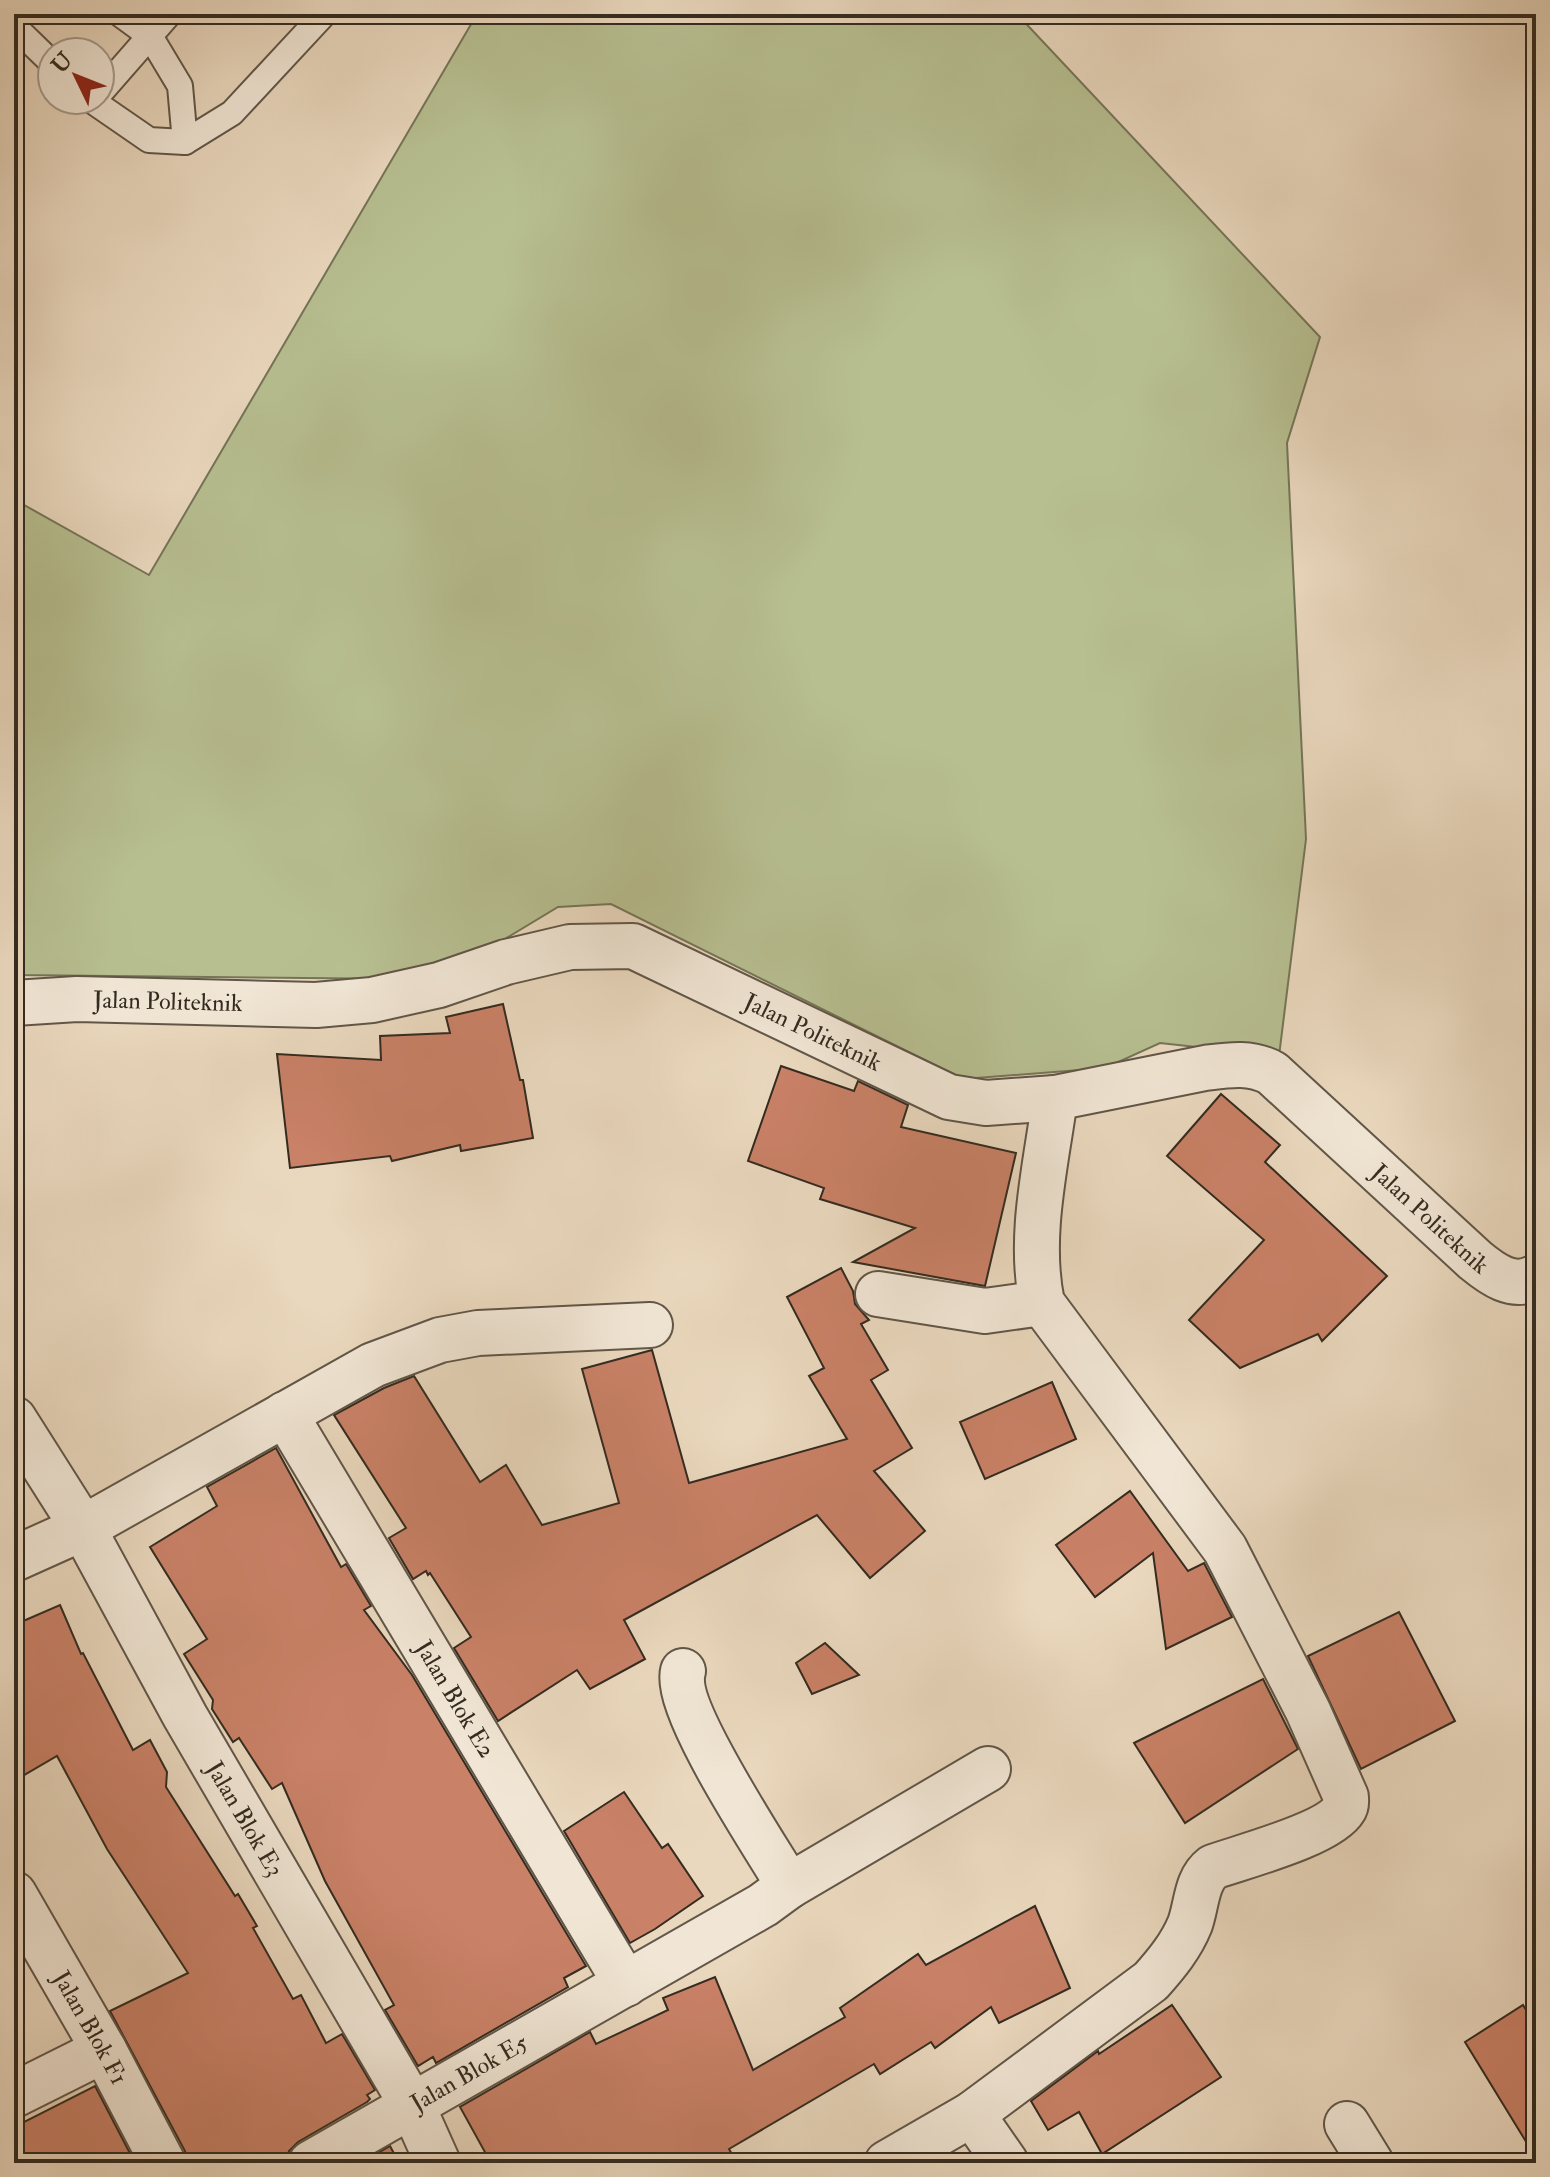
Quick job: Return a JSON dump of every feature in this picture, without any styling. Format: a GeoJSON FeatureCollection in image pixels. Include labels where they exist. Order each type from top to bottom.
{"type":"FeatureCollection","features":[{"type":"Feature","properties":{"kind":"street","name":"Jalan Politeknik"},"geometry":{"type":"LineString","coordinates":[[14,1003],[77,999],[316,1005],[372,1000],[439,985],[506,962],[570,947],[633,946],[949,1097],[986,1103],[1055,1098],[1205,1068],[1258,1065],[1272,1073],[1500,1280],[1529,1281],[1536,1277]]}},
{"type":"Feature","properties":{"kind":"street"},"geometry":{"type":"LineString","coordinates":[[887,2163],[972,2114],[1151,1981],[1174,1955],[1190,1924],[1205,1873],[1213,1867],[1324,1826],[1344,1811],[1346,1803],[1308,1711],[1225,1549],[1115,1397],[1042,1303],[1037,1278],[1037,1239],[1055,1098]]}},
{"type":"Feature","properties":{"kind":"street"},"geometry":{"type":"LineString","coordinates":[[878,1294],[985,1311],[1042,1303]]}},
{"type":"Feature","properties":{"kind":"street"},"geometry":{"type":"LineString","coordinates":[[14,1559],[83,1528],[373,1365],[440,1340],[519,1329],[650,1325]]}},
{"type":"Feature","properties":{"kind":"street","name":"Jalan Blok E2"},"geometry":{"type":"LineString","coordinates":[[285,1414],[626,1984]]}},
{"type":"Feature","properties":{"kind":"street","name":"Jalan Blok E3"},"geometry":{"type":"LineString","coordinates":[[14,1419],[83,1528],[185,1716],[412,2105],[438,2163]]}},
{"type":"Feature","properties":{"kind":"street"},"geometry":{"type":"LineString","coordinates":[[683,1671],[681,1680],[689,1707],[726,1782],[789,1886]]}},
{"type":"Feature","properties":{"kind":"street","name":"Jalan Blok E5"},"geometry":{"type":"LineString","coordinates":[[311,2163],[763,1905],[789,1886],[988,1769]]}},
{"type":"Feature","properties":{"kind":"street","name":"Jalan Blok F1"},"geometry":{"type":"LineString","coordinates":[[14,1894],[104,2050],[163,2163]]}},
{"type":"Feature","properties":{"kind":"street"},"geometry":{"type":"LineString","coordinates":[[14,2095],[104,2050]]}},
{"type":"Feature","properties":{"kind":"street"},"geometry":{"type":"LineString","coordinates":[[972,2114],[1006,2163]]}},
{"type":"Feature","properties":{"kind":"street"},"geometry":{"type":"LineString","coordinates":[[1347,2124],[1371,2163]]}},
{"type":"Feature","properties":{"kind":"lane"},"geometry":{"type":"LineString","coordinates":[[120,14],[150,36],[180,86],[185,142]]}},
{"type":"Feature","properties":{"kind":"lane"},"geometry":{"type":"LineString","coordinates":[[116,74],[169,14]]}},
{"type":"Feature","properties":{"kind":"lane"},"geometry":{"type":"LineString","coordinates":[[116,115],[149,140],[185,142],[232,113],[324,14]]}},
{"type":"Feature","properties":{"kind":"lane"},"geometry":{"type":"LineString","coordinates":[[18,25],[36,45]]}},
{"type":"Feature","properties":{"kind":"green space"},"geometry":{"type":"Polygon","coordinates":[[[477,14],[1017,14],[1320,337],[1287,443],[1306,839],[1279,1056],[1160,1043],[1105,1068],[963,1079],[611,904],[558,907],[475,957],[404,979],[14,975],[14,434],[17,501],[149,575],[477,14]]]}},
{"type":"Feature","properties":{"kind":"building"},"geometry":{"type":"Polygon","coordinates":[[[503,1004],[520,1080],[523,1080],[533,1138],[461,1151],[460,1145],[392,1161],[390,1156],[290,1168],[277,1054],[381,1060],[380,1036],[450,1033],[446,1017],[503,1004]]]}},
{"type":"Feature","properties":{"kind":"building"},"geometry":{"type":"Polygon","coordinates":[[[781,1066],[854,1091],[858,1081],[908,1105],[901,1127],[1016,1153],[985,1286],[853,1262],[915,1228],[820,1199],[824,1188],[748,1161],[781,1066]]]}},
{"type":"Feature","properties":{"kind":"building"},"geometry":{"type":"Polygon","coordinates":[[[1221,1094],[1280,1145],[1265,1162],[1387,1276],[1322,1341],[1318,1334],[1240,1368],[1189,1320],[1264,1240],[1167,1156],[1221,1094]]]}},
{"type":"Feature","properties":{"kind":"building"},"geometry":{"type":"Polygon","coordinates":[[[841,1268],[853,1291],[855,1304],[869,1320],[861,1324],[888,1370],[871,1380],[912,1448],[874,1471],[925,1531],[870,1578],[817,1515],[624,1620],[645,1659],[590,1689],[577,1670],[498,1721],[454,1648],[471,1637],[430,1573],[428,1575],[426,1571],[413,1579],[389,1538],[406,1528],[334,1415],[414,1376],[480,1482],[506,1465],[542,1525],[619,1503],[582,1369],[652,1350],[689,1483],[847,1439],[809,1376],[824,1368],[787,1297],[841,1268]]]}},
{"type":"Feature","properties":{"kind":"building"},"geometry":{"type":"Polygon","coordinates":[[[1052,1382],[1076,1439],[985,1479],[960,1422],[1052,1382]]]}},
{"type":"Feature","properties":{"kind":"building"},"geometry":{"type":"Polygon","coordinates":[[[276,1448],[341,1567],[346,1564],[371,1606],[364,1610],[412,1675],[586,1966],[564,1978],[568,1987],[436,2063],[433,2057],[418,2066],[385,2010],[394,2005],[325,1881],[282,1783],[272,1789],[239,1738],[233,1742],[212,1709],[213,1700],[184,1654],[207,1639],[150,1547],[217,1506],[207,1487],[276,1448]]]}},
{"type":"Feature","properties":{"kind":"building"},"geometry":{"type":"Polygon","coordinates":[[[1130,1491],[1188,1571],[1204,1563],[1232,1617],[1166,1649],[1153,1553],[1095,1597],[1056,1545],[1130,1491]]]}},
{"type":"Feature","properties":{"kind":"building"},"geometry":{"type":"Polygon","coordinates":[[[60,1605],[81,1654],[133,1750],[150,1740],[167,1772],[166,1787],[235,1896],[238,1894],[257,1926],[253,1928],[293,1999],[301,1995],[326,2043],[342,2034],[375,2090],[367,2095],[370,2099],[367,2102],[298,2142],[289,2151],[286,2163],[188,2163],[185,2151],[110,2011],[188,1973],[107,1849],[57,1756],[14,1781],[14,1625],[60,1605]]]}},
{"type":"Feature","properties":{"kind":"building"},"geometry":{"type":"Polygon","coordinates":[[[1399,1612],[1455,1721],[1361,1769],[1308,1656],[1399,1612]]]}},
{"type":"Feature","properties":{"kind":"building"},"geometry":{"type":"Polygon","coordinates":[[[825,1643],[859,1675],[812,1694],[796,1663],[825,1643]]]}},
{"type":"Feature","properties":{"kind":"building"},"geometry":{"type":"Polygon","coordinates":[[[1263,1679],[1298,1749],[1185,1823],[1134,1743],[1263,1679]]]}},
{"type":"Feature","properties":{"kind":"building"},"geometry":{"type":"Polygon","coordinates":[[[624,1792],[662,1848],[668,1844],[703,1896],[630,1943],[564,1831],[624,1792]]]}},
{"type":"Feature","properties":{"kind":"building"},"geometry":{"type":"Polygon","coordinates":[[[1035,1906],[1070,1988],[999,2023],[991,2007],[935,2048],[931,2042],[880,2074],[874,2064],[729,2149],[737,2163],[491,2163],[460,2107],[590,2032],[596,2044],[668,2010],[663,1998],[715,1977],[753,2070],[845,2017],[840,2008],[918,1954],[926,1965],[1035,1906]]]}},
{"type":"Feature","properties":{"kind":"building"},"geometry":{"type":"Polygon","coordinates":[[[1172,2005],[1221,2077],[1102,2154],[1079,2112],[1048,2130],[1031,2101],[1098,2051],[1099,2054],[1172,2005]]]}},
{"type":"Feature","properties":{"kind":"building"},"geometry":{"type":"Polygon","coordinates":[[[1523,2005],[1536,2026],[1536,2158],[1465,2042],[1523,2005]]]}},
{"type":"Feature","properties":{"kind":"building"},"geometry":{"type":"Polygon","coordinates":[[[95,2086],[135,2163],[29,2163],[14,2127],[95,2086]]]}},
{"type":"Feature","properties":{"kind":"building"},"geometry":{"type":"Polygon","coordinates":[[[390,2146],[399,2163],[361,2163],[390,2146]]]}}]}
